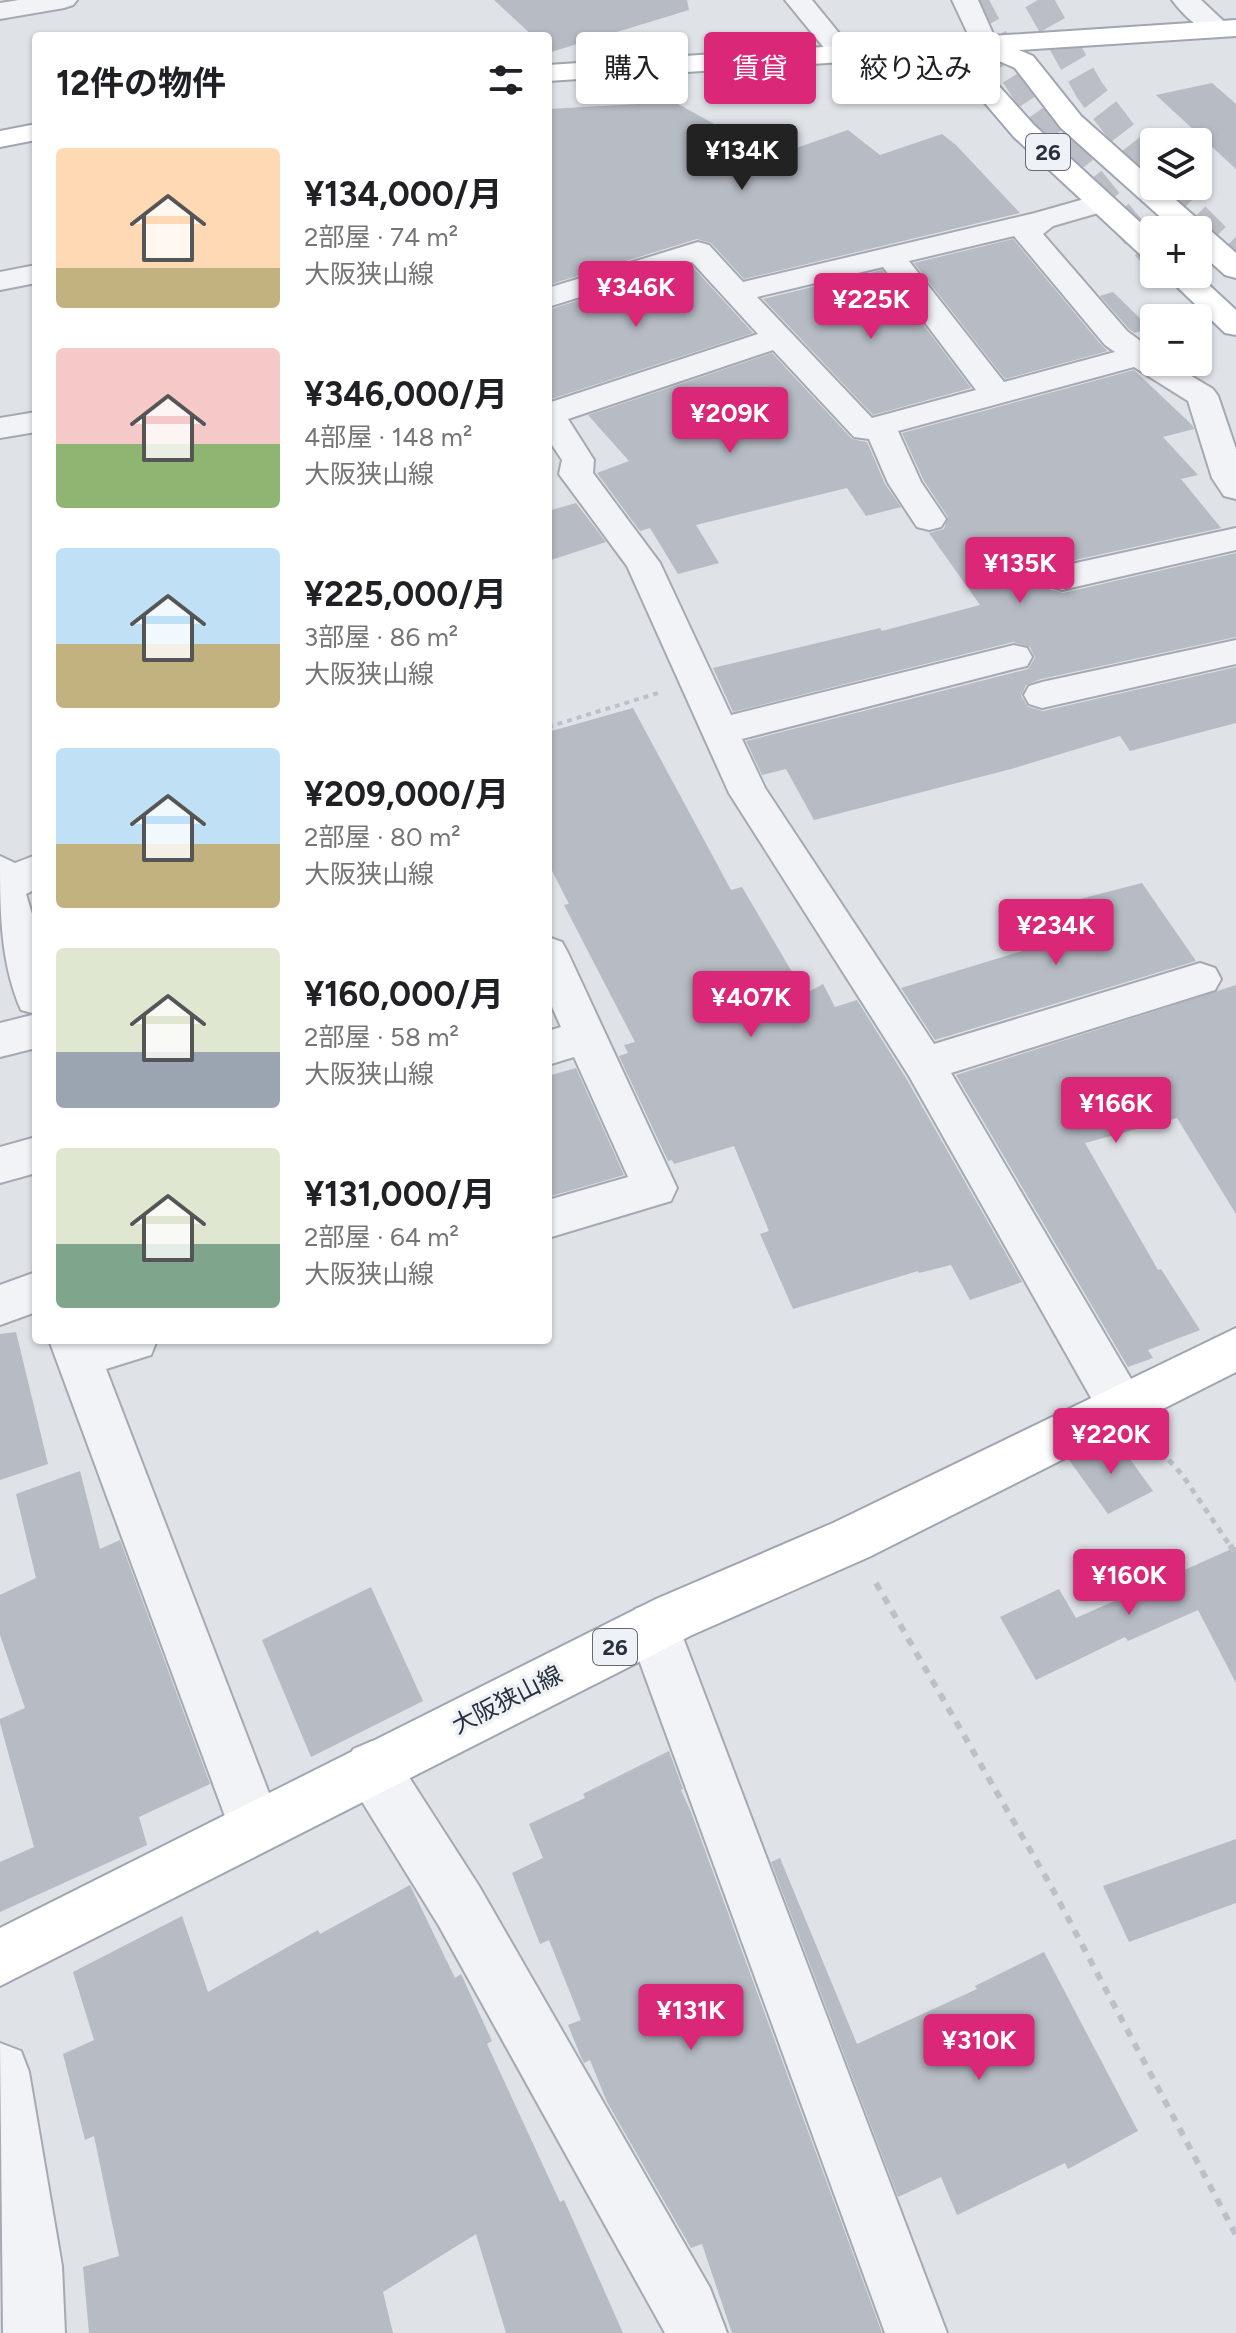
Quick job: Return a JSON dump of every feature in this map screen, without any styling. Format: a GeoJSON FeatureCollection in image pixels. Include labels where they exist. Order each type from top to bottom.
{"type":"FeatureCollection","features":[{"type":"Feature","properties":{"kind":"main road","name":"26"},"geometry":{"type":"LineString","coordinates":[[1000,44],[1230,35]]}},
{"type":"Feature","properties":{"kind":"main road","name":"26"},"geometry":{"type":"LineString","coordinates":[[1000,65],[1230,35]]}},
{"type":"Feature","properties":{"kind":"main road","name":"26"},"geometry":{"type":"LineString","coordinates":[[1000,52],[1024,62],[1071,122],[1176,216]]}},
{"type":"Feature","properties":{"kind":"main road","name":"26"},"geometry":{"type":"LineString","coordinates":[[552,73],[832,55]]}},
{"type":"Feature","properties":{"kind":"main road","name":"26"},"geometry":{"type":"LineString","coordinates":[[552,94],[832,76]]}},
{"type":"Feature","properties":{"kind":"main road","name":"26"},"geometry":{"type":"LineString","coordinates":[[1000,104],[1024,131],[1140,238]]}},
{"type":"Feature","properties":{"kind":"main road"},"geometry":{"type":"LineString","coordinates":[[0,139],[32,133]]}},
{"type":"Feature","properties":{"kind":"main road"},"geometry":{"type":"LineString","coordinates":[[0,159],[32,154]]}},
{"type":"Feature","properties":{"kind":"main road"},"geometry":{"type":"LineString","coordinates":[[1212,248],[1236,269]]}},
{"type":"Feature","properties":{"kind":"main road"},"geometry":{"type":"LineString","coordinates":[[1194,288],[1236,326]]}},
{"type":"Feature","properties":{"kind":"main road","name":"大阪狭山線"},"geometry":{"type":"LineString","coordinates":[[0,1958],[653,1627],[851,1540],[1236,1349]]}},
{"type":"Feature","properties":{"kind":"street"},"geometry":{"type":"LineString","coordinates":[[0,11],[64,0]]}},
{"type":"Feature","properties":{"kind":"street"},"geometry":{"type":"LineString","coordinates":[[798,0],[832,41]]}},
{"type":"Feature","properties":{"kind":"street"},"geometry":{"type":"LineString","coordinates":[[965,0],[979,32]]}},
{"type":"Feature","properties":{"kind":"street"},"geometry":{"type":"LineString","coordinates":[[1185,0],[1230,35]]}},
{"type":"Feature","properties":{"kind":"street"},"geometry":{"type":"LineString","coordinates":[[738,292],[1043,220],[1102,203]]}},
{"type":"Feature","properties":{"kind":"street"},"geometry":{"type":"LineString","coordinates":[[1043,220],[1026,232],[1116,338],[1138,356],[1202,396],[1229,478],[1236,488]]}},
{"type":"Feature","properties":{"kind":"street"},"geometry":{"type":"LineString","coordinates":[[552,297],[698,251],[865,430],[1138,356]]}},
{"type":"Feature","properties":{"kind":"street"},"geometry":{"type":"LineString","coordinates":[[889,255],[996,394]]}},
{"type":"Feature","properties":{"kind":"street"},"geometry":{"type":"LineString","coordinates":[[0,281],[32,275]]}},
{"type":"Feature","properties":{"kind":"street"},"geometry":{"type":"LineString","coordinates":[[552,413],[780,337]]}},
{"type":"Feature","properties":{"kind":"street"},"geometry":{"type":"LineString","coordinates":[[552,419],[578,460],[576,474],[643,563],[748,793],[924,1064],[1120,1404]]}},
{"type":"Feature","properties":{"kind":"street"},"geometry":{"type":"LineString","coordinates":[[0,428],[32,423]]}},
{"type":"Feature","properties":{"kind":"street"},"geometry":{"type":"LineString","coordinates":[[879,426],[905,483],[929,519]]}},
{"type":"Feature","properties":{"kind":"street"},"geometry":{"type":"LineString","coordinates":[[1062,578],[1236,539]]}},
{"type":"Feature","properties":{"kind":"street"},"geometry":{"type":"LineString","coordinates":[[1042,695],[1236,652]]}},
{"type":"Feature","properties":{"kind":"street"},"geometry":{"type":"LineString","coordinates":[[720,731],[1014,657]]}},
{"type":"Feature","properties":{"kind":"street"},"geometry":{"type":"LineString","coordinates":[[8,876],[32,981]]}},
{"type":"Feature","properties":{"kind":"street"},"geometry":{"type":"LineString","coordinates":[[552,971],[568,1043],[655,1188],[552,1218]]}},
{"type":"Feature","properties":{"kind":"street"},"geometry":{"type":"LineString","coordinates":[[924,1064],[1200,979]]}},
{"type":"Feature","properties":{"kind":"street"},"geometry":{"type":"LineString","coordinates":[[0,1040],[32,1032]]}},
{"type":"Feature","properties":{"kind":"street"},"geometry":{"type":"LineString","coordinates":[[0,1165],[32,1156]]}},
{"type":"Feature","properties":{"kind":"street"},"geometry":{"type":"LineString","coordinates":[[0,1305],[32,1293]]}},
{"type":"Feature","properties":{"kind":"street"},"geometry":{"type":"LineString","coordinates":[[104,1344],[74,1348],[255,1827]]}},
{"type":"Feature","properties":{"kind":"street"},"geometry":{"type":"LineString","coordinates":[[653,1627],[916,2333]]}},
{"type":"Feature","properties":{"kind":"street"},"geometry":{"type":"LineString","coordinates":[[372,1768],[466,1920],[688,2310],[696,2333]]}},
{"type":"Feature","properties":{"kind":"street"},"geometry":{"type":"LineString","coordinates":[[0,2072],[16,2275],[34,2333]]}},
{"type":"Feature","properties":{"kind":"path"},"geometry":{"type":"LineString","coordinates":[[552,726],[697,681]]}},
{"type":"Feature","properties":{"kind":"path"},"geometry":{"type":"LineString","coordinates":[[1120,1404],[1183,1476],[1236,1554]]}},
{"type":"Feature","properties":{"kind":"path"},"geometry":{"type":"LineString","coordinates":[[851,1540],[1052,1888],[1236,2235]]}},
{"type":"Feature","properties":{"kind":"building"},"geometry":{"type":"Polygon","coordinates":[[[494,0],[687,0],[689,10],[617,32],[576,32],[576,44],[552,52],[552,32],[529,32],[494,0]]]}},
{"type":"Feature","properties":{"kind":"building"},"geometry":{"type":"Polygon","coordinates":[[[1212,83],[1236,104],[1236,169],[1212,147],[1212,128],[1192,128],[1156,95],[1212,83]]]}},
{"type":"Feature","properties":{"kind":"building"},"geometry":{"type":"Polygon","coordinates":[[[678,104],[773,156],[848,130],[880,155],[942,134],[1020,213],[744,279],[711,243],[697,239],[552,284],[552,109],[678,104]]]}},
{"type":"Feature","properties":{"kind":"building"},"geometry":{"type":"Polygon","coordinates":[[[1013,239],[1108,351],[1005,379],[914,263],[1013,239]]]}},
{"type":"Feature","properties":{"kind":"building"},"geometry":{"type":"Polygon","coordinates":[[[691,265],[753,333],[552,399],[552,309],[691,265]]]}},
{"type":"Feature","properties":{"kind":"building"},"geometry":{"type":"Polygon","coordinates":[[[882,270],[971,388],[873,415],[763,299],[882,270]]]}},
{"type":"Feature","properties":{"kind":"building"},"geometry":{"type":"Polygon","coordinates":[[[1113,292],[1140,318],[1140,331],[1135,333],[1129,329],[1100,296],[1113,292]]]}},
{"type":"Feature","properties":{"kind":"building"},"geometry":{"type":"Polygon","coordinates":[[[772,353],[852,439],[867,442],[885,484],[901,507],[866,516],[847,488],[696,525],[719,563],[678,574],[650,528],[640,531],[597,473],[629,461],[588,415],[772,353]]]}},
{"type":"Feature","properties":{"kind":"building"},"geometry":{"type":"Polygon","coordinates":[[[1134,370],[1192,425],[1194,429],[1163,437],[1198,475],[1181,479],[1221,528],[1061,563],[1047,568],[1042,580],[1049,589],[1063,593],[1236,553],[1236,637],[1041,679],[1026,685],[1021,696],[1028,707],[1043,711],[1236,667],[1236,723],[1130,751],[1120,736],[1011,769],[814,820],[786,769],[762,775],[746,741],[1028,669],[1035,658],[1030,647],[1013,642],[733,712],[713,668],[880,628],[882,631],[980,605],[929,533],[944,529],[948,517],[924,481],[902,433],[1134,370]]]}},
{"type":"Feature","properties":{"kind":"building"},"geometry":{"type":"Polygon","coordinates":[[[576,503],[606,542],[552,560],[552,510],[576,503]]]}},
{"type":"Feature","properties":{"kind":"building"},"geometry":{"type":"Polygon","coordinates":[[[633,708],[731,890],[742,887],[805,994],[823,984],[835,1007],[857,1000],[906,1078],[1022,1282],[970,1300],[951,1265],[918,1271],[793,1309],[760,1234],[769,1231],[734,1146],[674,1164],[672,1160],[668,1161],[619,1056],[628,1053],[624,1045],[635,1042],[564,905],[569,904],[552,871],[552,731],[633,708]]]}},
{"type":"Feature","properties":{"kind":"building"},"geometry":{"type":"Polygon","coordinates":[[[1142,883],[1196,961],[935,1040],[901,988],[1098,928],[1080,899],[1142,883]]]}},
{"type":"Feature","properties":{"kind":"building"},"geometry":{"type":"Polygon","coordinates":[[[1236,985],[1236,1214],[1177,1118],[1085,1143],[1158,1270],[1161,1269],[1200,1330],[1148,1350],[1153,1358],[1128,1367],[956,1075],[1236,985]]]}},
{"type":"Feature","properties":{"kind":"building"},"geometry":{"type":"Polygon","coordinates":[[[576,1068],[624,1175],[552,1196],[552,1075],[576,1068]]]}},
{"type":"Feature","properties":{"kind":"building"},"geometry":{"type":"Polygon","coordinates":[[[16,1332],[48,1464],[0,1480],[0,1334],[16,1332]]]}},
{"type":"Feature","properties":{"kind":"building"},"geometry":{"type":"Polygon","coordinates":[[[1114,1437],[1153,1491],[1108,1514],[1069,1460],[1114,1437]]]}},
{"type":"Feature","properties":{"kind":"building"},"geometry":{"type":"Polygon","coordinates":[[[80,1471],[100,1549],[120,1540],[210,1784],[139,1817],[147,1845],[0,1912],[0,1862],[34,1847],[0,1723],[0,1719],[25,1708],[0,1635],[0,1595],[36,1578],[16,1494],[80,1471]]]}},
{"type":"Feature","properties":{"kind":"building"},"geometry":{"type":"Polygon","coordinates":[[[1236,1547],[1236,1683],[1198,1610],[1128,1641],[1125,1637],[1036,1680],[1000,1617],[1059,1589],[1076,1618],[1236,1547]]]}},
{"type":"Feature","properties":{"kind":"building"},"geometry":{"type":"Polygon","coordinates":[[[371,1587],[423,1701],[311,1757],[262,1640],[371,1587]]]}},
{"type":"Feature","properties":{"kind":"building"},"geometry":{"type":"Polygon","coordinates":[[[669,1751],[882,2333],[732,2333],[702,2244],[691,2248],[607,2102],[590,2060],[584,2063],[581,2057],[568,2025],[581,2020],[549,1940],[540,1944],[512,1873],[543,1858],[529,1824],[585,1798],[583,1794],[669,1751]]]}},
{"type":"Feature","properties":{"kind":"building"},"geometry":{"type":"Polygon","coordinates":[[[1236,1839],[1236,1903],[1129,1942],[1103,1886],[1236,1839]]]}},
{"type":"Feature","properties":{"kind":"building"},"geometry":{"type":"Polygon","coordinates":[[[780,1858],[857,2044],[977,1989],[975,1986],[1044,1952],[1138,2131],[1068,2169],[1065,2163],[957,2215],[941,2177],[898,2197],[771,1862],[780,1858]]]}},
{"type":"Feature","properties":{"kind":"building"},"geometry":{"type":"Polygon","coordinates":[[[410,1885],[455,1978],[461,1974],[492,2041],[487,2044],[560,2202],[564,2200],[623,2333],[506,2333],[476,2234],[383,2292],[393,2333],[89,2333],[83,2267],[119,2256],[94,2136],[85,2140],[63,2054],[94,2040],[73,1972],[182,1916],[208,1992],[318,1930],[320,1934],[410,1885]]]}},
{"type":"Feature","properties":{"kind":"tunnel"},"geometry":{"type":"LineString","coordinates":[[973,0],[1012,69],[1055,134],[1140,239]]}},
{"type":"Feature","properties":{"kind":"tunnel"},"geometry":{"type":"LineString","coordinates":[[1038,0],[1090,91],[1140,156]]}},
{"type":"Feature","properties":{"kind":"tunnel"},"geometry":{"type":"LineString","coordinates":[[1179,200],[1236,258]]}}]}
